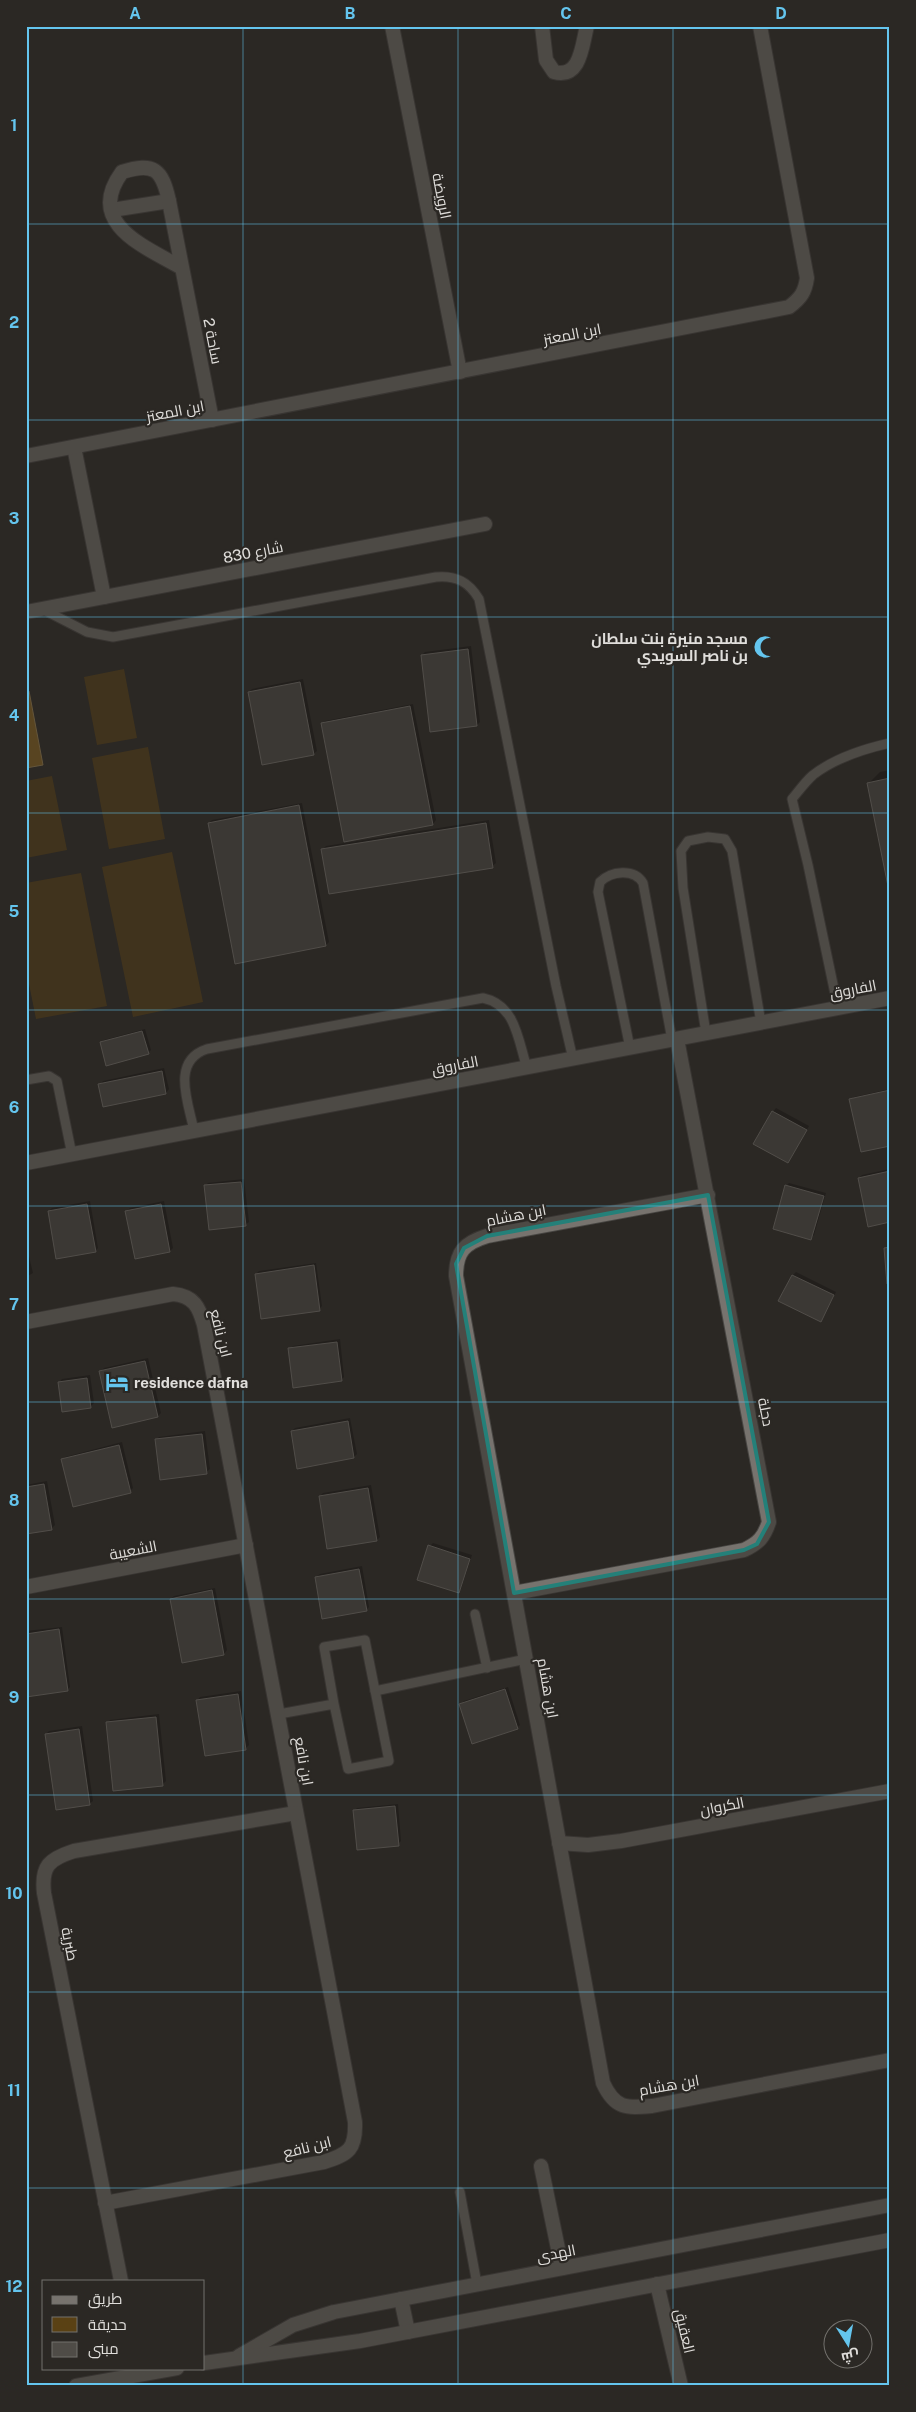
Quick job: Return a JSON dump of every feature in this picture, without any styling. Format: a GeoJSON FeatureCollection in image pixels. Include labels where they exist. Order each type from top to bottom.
{"type":"FeatureCollection","features":[{"type":"Feature","properties":{"kind":"street","name":"الرويضة"},"geometry":{"type":"LineString","coordinates":[[392,26],[460,372]]}},
{"type":"Feature","properties":{"kind":"street"},"geometry":{"type":"LineString","coordinates":[[542,26],[546,60],[554,72],[560,74],[572,70],[577,64],[587,26]]}},
{"type":"Feature","properties":{"kind":"street","name":"ابن المعتز"},"geometry":{"type":"LineString","coordinates":[[26,456],[789,307],[805,291],[807,278],[760,26]]}},
{"type":"Feature","properties":{"kind":"street","name":"ساحة 2"},"geometry":{"type":"LineString","coordinates":[[112,210],[110,199],[122,172],[134,168],[147,167],[155,170],[161,176],[169,200],[212,420]]}},
{"type":"Feature","properties":{"kind":"street"},"geometry":{"type":"LineString","coordinates":[[169,200],[112,210],[116,223],[129,238],[182,268]]}},
{"type":"Feature","properties":{"kind":"street"},"geometry":{"type":"LineString","coordinates":[[74,447],[104,597]]}},
{"type":"Feature","properties":{"kind":"street","name":"شارع 830"},"geometry":{"type":"LineString","coordinates":[[26,612],[485,524]]}},
{"type":"Feature","properties":{"kind":"street","name":"الفاروق"},"geometry":{"type":"LineString","coordinates":[[26,1164],[890,998]]}},
{"type":"Feature","properties":{"kind":"street","name":"دجلة"},"geometry":{"type":"LineString","coordinates":[[514,1593],[744,1550],[757,1544],[765,1535],[769,1522],[708,1194],[674,1039]]}},
{"type":"Feature","properties":{"kind":"street","name":"ابن هشام"},"geometry":{"type":"LineString","coordinates":[[708,1194],[486,1236],[474,1240],[458,1254],[456,1276],[603,2083],[610,2097],[620,2105],[631,2108],[652,2106],[890,2060]]}},
{"type":"Feature","properties":{"kind":"street","name":"ابن نافع"},"geometry":{"type":"LineString","coordinates":[[26,1322],[173,1294],[188,1297],[195,1302],[204,1325],[355,2122],[356,2136],[353,2146],[345,2153],[324,2162],[105,2203]]}},
{"type":"Feature","properties":{"kind":"street","name":"الشعيبة"},"geometry":{"type":"LineString","coordinates":[[26,1587],[246,1545]]}},
{"type":"Feature","properties":{"kind":"street","name":"الكروان"},"geometry":{"type":"LineString","coordinates":[[559,1843],[588,1844],[621,1841],[890,1791]]}},
{"type":"Feature","properties":{"kind":"street","name":"طبرية"},"geometry":{"type":"LineString","coordinates":[[120,2280],[44,1893],[42,1879],[46,1867],[56,1857],[74,1851],[296,1813]]}},
{"type":"Feature","properties":{"kind":"street"},"geometry":{"type":"LineString","coordinates":[[541,2166],[562,2268]]}},
{"type":"Feature","properties":{"kind":"street","name":"الهدى"},"geometry":{"type":"LineString","coordinates":[[236,2358],[273,2335],[313,2318],[477,2284],[890,2205]]}},
{"type":"Feature","properties":{"kind":"street","name":"الهدى"},"geometry":{"type":"LineString","coordinates":[[205,2364],[319,2348],[408,2332],[890,2240]]}},
{"type":"Feature","properties":{"kind":"street","name":"العقيق"},"geometry":{"type":"LineString","coordinates":[[657,2284],[681,2386]]}},
{"type":"Feature","properties":{"kind":"street"},"geometry":{"type":"LineString","coordinates":[[401,2299],[408,2332]]}},
{"type":"Feature","properties":{"kind":"street"},"geometry":{"type":"LineString","coordinates":[[76,2386],[139,2372],[158,2370]]}},
{"type":"Feature","properties":{"kind":"lane"},"geometry":{"type":"LineString","coordinates":[[41,609],[87,632],[114,637],[436,576],[452,576],[466,583],[479,599],[556,986],[573,1059]]}},
{"type":"Feature","properties":{"kind":"lane"},"geometry":{"type":"LineString","coordinates":[[838,1008],[792,799],[812,776],[836,762],[863,749],[890,743]]}},
{"type":"Feature","properties":{"kind":"lane"},"geometry":{"type":"LineString","coordinates":[[706,1033],[683,888],[681,851],[688,840],[708,837],[725,839],[732,851],[761,1023]]}},
{"type":"Feature","properties":{"kind":"lane"},"geometry":{"type":"LineString","coordinates":[[630,1048],[598,892],[600,882],[608,876],[632,873],[636,874],[643,883],[674,1039]]}},
{"type":"Feature","properties":{"kind":"lane"},"geometry":{"type":"LineString","coordinates":[[194,1131],[184,1075],[191,1058],[207,1049],[483,998],[499,1004],[511,1016],[527,1068]]}},
{"type":"Feature","properties":{"kind":"lane"},"geometry":{"type":"LineString","coordinates":[[26,1080],[50,1076],[57,1081],[72,1155]]}},
{"type":"Feature","properties":{"kind":"lane"},"geometry":{"type":"LineString","coordinates":[[475,1614],[487,1668]]}},
{"type":"Feature","properties":{"kind":"lane"},"geometry":{"type":"LineString","coordinates":[[365,1640],[389,1759],[387,1763],[348,1769],[334,1704],[324,1647],[365,1640]]}},
{"type":"Feature","properties":{"kind":"lane"},"geometry":{"type":"LineString","coordinates":[[375,1690],[526,1659]]}},
{"type":"Feature","properties":{"kind":"lane"},"geometry":{"type":"LineString","coordinates":[[279,1714],[334,1704]]}},
{"type":"Feature","properties":{"kind":"lane"},"geometry":{"type":"LineString","coordinates":[[460,2192],[477,2284]]}},
{"type":"Feature","properties":{"kind":"highlighted area"},"geometry":{"type":"Polygon","coordinates":[[[708,1195],[768,1509],[769,1522],[757,1544],[744,1550],[514,1593],[456,1264],[464,1248],[487,1236],[708,1195]]]}},
{"type":"Feature","properties":{"kind":"green space"},"geometry":{"type":"Polygon","coordinates":[[[124,669],[137,738],[97,745],[84,677],[124,669]]]}},
{"type":"Feature","properties":{"kind":"green space"},"geometry":{"type":"Polygon","coordinates":[[[148,747],[165,839],[109,849],[92,758],[148,747]]]}},
{"type":"Feature","properties":{"kind":"green space"},"geometry":{"type":"Polygon","coordinates":[[[52,776],[67,850],[26,858],[26,781],[52,776]]]}},
{"type":"Feature","properties":{"kind":"green space"},"geometry":{"type":"Polygon","coordinates":[[[172,852],[203,1002],[133,1017],[102,867],[172,852]]]}},
{"type":"Feature","properties":{"kind":"green space"},"geometry":{"type":"Polygon","coordinates":[[[81,873],[107,1006],[36,1019],[26,969],[26,883],[81,873]]]}},
{"type":"Feature","properties":{"kind":"shaded area"},"geometry":{"type":"Polygon","coordinates":[[[29,691],[43,765],[26,768],[26,692],[29,691]]]}},
{"type":"Feature","properties":{"kind":"building"},"geometry":{"type":"Polygon","coordinates":[[[468,649],[477,726],[430,732],[421,655],[468,649]]]}},
{"type":"Feature","properties":{"kind":"building"},"geometry":{"type":"Polygon","coordinates":[[[300,682],[314,755],[262,765],[248,692],[300,682]]]}},
{"type":"Feature","properties":{"kind":"building"},"geometry":{"type":"Polygon","coordinates":[[[410,706],[433,825],[344,842],[321,723],[410,706]]]}},
{"type":"Feature","properties":{"kind":"building"},"geometry":{"type":"Polygon","coordinates":[[[890,778],[890,896],[867,783],[890,778]]]}},
{"type":"Feature","properties":{"kind":"building"},"geometry":{"type":"Polygon","coordinates":[[[299,805],[326,946],[235,964],[208,823],[299,805]]]}},
{"type":"Feature","properties":{"kind":"building"},"geometry":{"type":"Polygon","coordinates":[[[486,823],[493,868],[329,894],[321,849],[486,823]]]}},
{"type":"Feature","properties":{"kind":"building"},"geometry":{"type":"Polygon","coordinates":[[[142,1031],[149,1054],[106,1066],[100,1042],[142,1031]]]}},
{"type":"Feature","properties":{"kind":"building"},"geometry":{"type":"Polygon","coordinates":[[[162,1071],[166,1094],[103,1107],[98,1084],[162,1071]]]}},
{"type":"Feature","properties":{"kind":"building"},"geometry":{"type":"Polygon","coordinates":[[[890,1090],[890,1146],[861,1152],[849,1099],[890,1090]]]}},
{"type":"Feature","properties":{"kind":"building"},"geometry":{"type":"Polygon","coordinates":[[[772,1111],[807,1130],[788,1163],[753,1144],[772,1111]]]}},
{"type":"Feature","properties":{"kind":"building"},"geometry":{"type":"Polygon","coordinates":[[[890,1171],[890,1222],[868,1227],[858,1178],[890,1171]]]}},
{"type":"Feature","properties":{"kind":"building"},"geometry":{"type":"Polygon","coordinates":[[[241,1182],[246,1226],[209,1230],[204,1185],[241,1182]]]}},
{"type":"Feature","properties":{"kind":"building"},"geometry":{"type":"Polygon","coordinates":[[[785,1185],[824,1196],[811,1240],[773,1229],[785,1185]]]}},
{"type":"Feature","properties":{"kind":"building"},"geometry":{"type":"Polygon","coordinates":[[[87,1204],[96,1252],[56,1259],[48,1211],[87,1204]]]}},
{"type":"Feature","properties":{"kind":"building"},"geometry":{"type":"Polygon","coordinates":[[[161,1204],[170,1252],[135,1259],[125,1211],[161,1204]]]}},
{"type":"Feature","properties":{"kind":"building"},"geometry":{"type":"Polygon","coordinates":[[[890,1247],[890,1284],[887,1284],[884,1248],[890,1247]]]}},
{"type":"Feature","properties":{"kind":"building"},"geometry":{"type":"Polygon","coordinates":[[[314,1265],[320,1311],[261,1319],[255,1274],[314,1265]]]}},
{"type":"Feature","properties":{"kind":"building"},"geometry":{"type":"Polygon","coordinates":[[[792,1275],[834,1295],[821,1322],[778,1301],[792,1275]]]}},
{"type":"Feature","properties":{"kind":"building"},"geometry":{"type":"Polygon","coordinates":[[[337,1342],[342,1381],[293,1388],[288,1348],[337,1342]]]}},
{"type":"Feature","properties":{"kind":"building"},"geometry":{"type":"Polygon","coordinates":[[[145,1361],[158,1417],[112,1428],[99,1371],[145,1361]]]}},
{"type":"Feature","properties":{"kind":"building"},"geometry":{"type":"Polygon","coordinates":[[[87,1378],[91,1408],[62,1412],[58,1382],[87,1378]]]}},
{"type":"Feature","properties":{"kind":"building"},"geometry":{"type":"Polygon","coordinates":[[[348,1421],[354,1458],[297,1469],[291,1431],[348,1421]]]}},
{"type":"Feature","properties":{"kind":"building"},"geometry":{"type":"Polygon","coordinates":[[[202,1434],[207,1474],[160,1480],[155,1439],[202,1434]]]}},
{"type":"Feature","properties":{"kind":"building"},"geometry":{"type":"Polygon","coordinates":[[[119,1445],[131,1493],[73,1507],[61,1459],[119,1445]]]}},
{"type":"Feature","properties":{"kind":"building"},"geometry":{"type":"Polygon","coordinates":[[[44,1484],[52,1530],[26,1534],[26,1487],[44,1484]]]}},
{"type":"Feature","properties":{"kind":"building"},"geometry":{"type":"Polygon","coordinates":[[[368,1488],[377,1541],[327,1549],[319,1496],[368,1488]]]}},
{"type":"Feature","properties":{"kind":"building"},"geometry":{"type":"Polygon","coordinates":[[[428,1545],[470,1559],[459,1593],[417,1580],[428,1545]]]}},
{"type":"Feature","properties":{"kind":"building"},"geometry":{"type":"Polygon","coordinates":[[[359,1569],[367,1611],[322,1619],[315,1577],[359,1569]]]}},
{"type":"Feature","properties":{"kind":"building"},"geometry":{"type":"Polygon","coordinates":[[[212,1590],[224,1655],[182,1663],[170,1599],[212,1590]]]}},
{"type":"Feature","properties":{"kind":"building"},"geometry":{"type":"Polygon","coordinates":[[[59,1629],[68,1691],[26,1697],[26,1634],[59,1629]]]}},
{"type":"Feature","properties":{"kind":"building"},"geometry":{"type":"Polygon","coordinates":[[[505,1689],[518,1729],[472,1744],[459,1704],[505,1689]]]}},
{"type":"Feature","properties":{"kind":"building"},"geometry":{"type":"Polygon","coordinates":[[[238,1694],[246,1750],[205,1756],[196,1700],[238,1694]]]}},
{"type":"Feature","properties":{"kind":"building"},"geometry":{"type":"Polygon","coordinates":[[[156,1717],[163,1786],[113,1791],[106,1722],[156,1717]]]}},
{"type":"Feature","properties":{"kind":"building"},"geometry":{"type":"Polygon","coordinates":[[[79,1729],[90,1805],[56,1810],[45,1734],[79,1729]]]}},
{"type":"Feature","properties":{"kind":"building"},"geometry":{"type":"Polygon","coordinates":[[[395,1806],[399,1846],[357,1850],[353,1810],[395,1806]]]}},
{"type":"Feature","properties":{"kind":"place","name":"مسجد منيرة بنت سلطان بن ناصر السويدي"},"geometry":{"type":"Point","coordinates":[765,647]}},
{"type":"Feature","properties":{"kind":"place","name":"residence dafna"},"geometry":{"type":"Point","coordinates":[117,1382]}}]}
